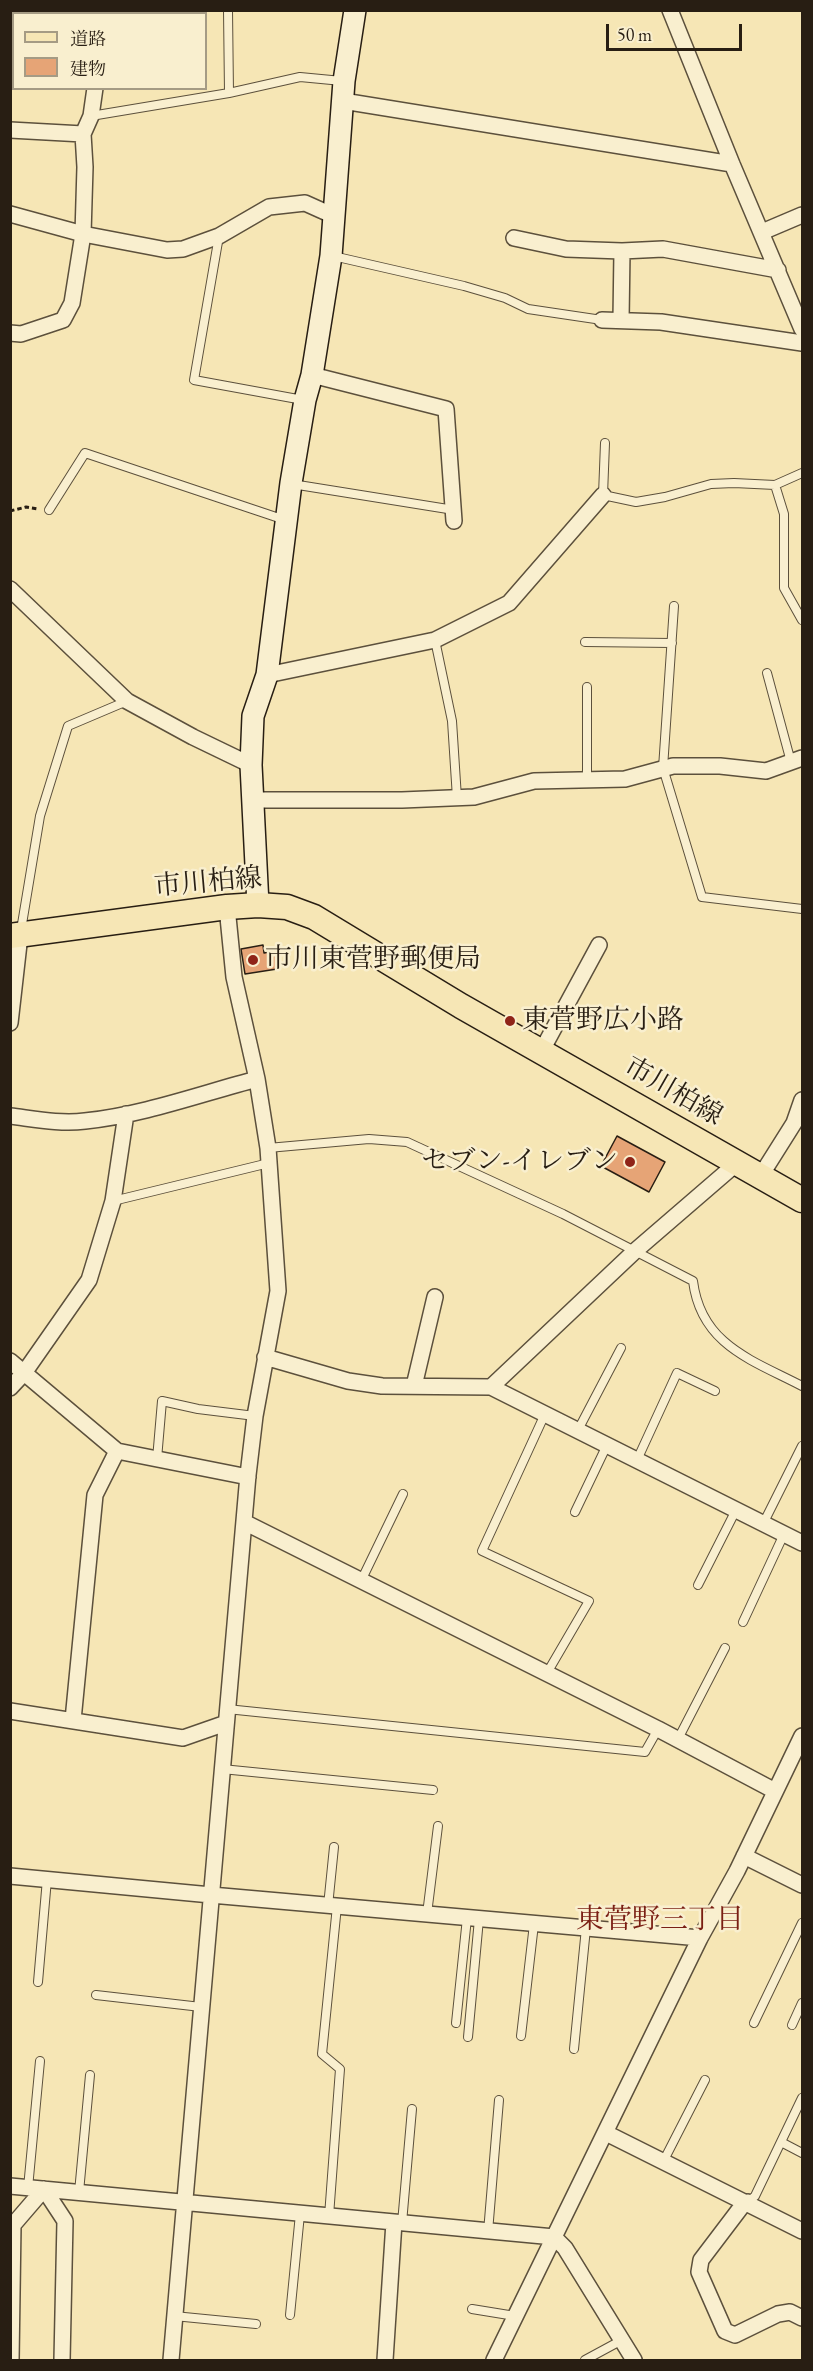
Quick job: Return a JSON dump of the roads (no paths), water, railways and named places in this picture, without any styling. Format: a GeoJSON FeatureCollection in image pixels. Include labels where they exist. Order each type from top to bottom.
{"type":"FeatureCollection","features":[{"type":"Feature","properties":{"kind":"main road","name":"市川柏線"},"geometry":{"type":"LineString","coordinates":[[15,935],[227,907],[258,905],[287,907],[314,917],[461,1006],[802,1200]]}},
{"type":"Feature","properties":{"kind":"street"},"geometry":{"type":"LineString","coordinates":[[258,905],[251,765],[253,716],[267,675],[291,483],[305,400],[312,375],[331,256],[343,91],[355,10]]}},
{"type":"Feature","properties":{"kind":"street"},"geometry":{"type":"LineString","coordinates":[[670,10],[732,164],[801,321]]}},
{"type":"Feature","properties":{"kind":"street"},"geometry":{"type":"LineString","coordinates":[[10,333],[21,334],[63,320],[72,303],[83,234],[86,167],[83,134],[91,116],[95,90]]}},
{"type":"Feature","properties":{"kind":"street"},"geometry":{"type":"LineString","coordinates":[[343,91],[732,164]]}},
{"type":"Feature","properties":{"kind":"street"},"geometry":{"type":"LineString","coordinates":[[10,130],[83,134]]}},
{"type":"Feature","properties":{"kind":"street"},"geometry":{"type":"LineString","coordinates":[[10,214],[83,234],[167,249],[183,249],[219,236],[269,207],[305,203],[334,216]]}},
{"type":"Feature","properties":{"kind":"street"},"geometry":{"type":"LineString","coordinates":[[762,232],[802,215]]}},
{"type":"Feature","properties":{"kind":"street"},"geometry":{"type":"LineString","coordinates":[[514,238],[566,249],[622,251],[663,249],[778,270]]}},
{"type":"Feature","properties":{"kind":"street"},"geometry":{"type":"LineString","coordinates":[[621,320],[622,251]]}},
{"type":"Feature","properties":{"kind":"street"},"geometry":{"type":"LineString","coordinates":[[602,320],[661,322],[802,343]]}},
{"type":"Feature","properties":{"kind":"street"},"geometry":{"type":"LineString","coordinates":[[312,375],[446,409],[454,515]]}},
{"type":"Feature","properties":{"kind":"street"},"geometry":{"type":"LineString","coordinates":[[267,675],[435,640],[509,603],[603,495]]}},
{"type":"Feature","properties":{"kind":"street"},"geometry":{"type":"LineString","coordinates":[[10,589],[127,701],[251,765]]}},
{"type":"Feature","properties":{"kind":"street"},"geometry":{"type":"LineString","coordinates":[[253,800],[402,800],[474,797],[534,781],[626,779],[673,766],[720,766],[766,771],[797,760]]}},
{"type":"Feature","properties":{"kind":"street"},"geometry":{"type":"LineString","coordinates":[[175,2360],[174,2316],[248,1477],[255,1416],[278,1291],[269,1155],[257,1079],[234,977],[227,907]]}},
{"type":"Feature","properties":{"kind":"street"},"geometry":{"type":"LineString","coordinates":[[10,1023],[15,935]]}},
{"type":"Feature","properties":{"kind":"street"},"geometry":{"type":"LineString","coordinates":[[542,1052],[598,945]]}},
{"type":"Feature","properties":{"kind":"street"},"geometry":{"type":"LineString","coordinates":[[10,1116],[55,1122],[84,1121],[126,1114],[257,1079]]}},
{"type":"Feature","properties":{"kind":"street"},"geometry":{"type":"LineString","coordinates":[[760,1177],[794,1123],[802,1100]]}},
{"type":"Feature","properties":{"kind":"street"},"geometry":{"type":"LineString","coordinates":[[10,1388],[24,1373],[89,1280],[113,1201],[126,1114]]}},
{"type":"Feature","properties":{"kind":"street"},"geometry":{"type":"LineString","coordinates":[[491,1387],[635,1251],[737,1163]]}},
{"type":"Feature","properties":{"kind":"street"},"geometry":{"type":"LineString","coordinates":[[414,1386],[435,1297]]}},
{"type":"Feature","properties":{"kind":"street"},"geometry":{"type":"LineString","coordinates":[[265,1357],[348,1381],[382,1386],[491,1387],[802,1543]]}},
{"type":"Feature","properties":{"kind":"street"},"geometry":{"type":"LineString","coordinates":[[10,1361],[117,1451],[248,1477]]}},
{"type":"Feature","properties":{"kind":"street"},"geometry":{"type":"LineString","coordinates":[[74,1720],[95,1495],[117,1451]]}},
{"type":"Feature","properties":{"kind":"street"},"geometry":{"type":"LineString","coordinates":[[244,1522],[678,1739],[775,1791]]}},
{"type":"Feature","properties":{"kind":"street"},"geometry":{"type":"LineString","coordinates":[[10,1711],[183,1738],[227,1716]]}},
{"type":"Feature","properties":{"kind":"street"},"geometry":{"type":"LineString","coordinates":[[494,2361],[700,1938],[744,1856],[802,1736]]}},
{"type":"Feature","properties":{"kind":"street"},"geometry":{"type":"LineString","coordinates":[[744,1856],[802,1885]]}},
{"type":"Feature","properties":{"kind":"street"},"geometry":{"type":"LineString","coordinates":[[10,1876],[700,1938]]}},
{"type":"Feature","properties":{"kind":"street"},"geometry":{"type":"LineString","coordinates":[[606,2133],[802,2230]]}},
{"type":"Feature","properties":{"kind":"street"},"geometry":{"type":"LineString","coordinates":[[10,2186],[554,2237],[565,2248],[634,2361]]}},
{"type":"Feature","properties":{"kind":"street"},"geometry":{"type":"LineString","coordinates":[[11,2361],[13,2225],[36,2188]]}},
{"type":"Feature","properties":{"kind":"street"},"geometry":{"type":"LineString","coordinates":[[36,2188],[65,2221],[62,2361]]}},
{"type":"Feature","properties":{"kind":"street"},"geometry":{"type":"LineString","coordinates":[[748,2202],[742,2206],[701,2260],[699,2272],[725,2331],[735,2335],[778,2314],[790,2312],[802,2318]]}},
{"type":"Feature","properties":{"kind":"street"},"geometry":{"type":"LineString","coordinates":[[385,2361],[398,2222]]}},
{"type":"Feature","properties":{"kind":"lane"},"geometry":{"type":"LineString","coordinates":[[228,10],[229,93]]}},
{"type":"Feature","properties":{"kind":"lane"},"geometry":{"type":"LineString","coordinates":[[91,116],[229,93],[300,77],[343,91]]}},
{"type":"Feature","properties":{"kind":"lane"},"geometry":{"type":"LineString","coordinates":[[219,236],[194,380],[305,400]]}},
{"type":"Feature","properties":{"kind":"lane"},"geometry":{"type":"LineString","coordinates":[[331,256],[464,286],[505,298],[528,309],[602,320]]}},
{"type":"Feature","properties":{"kind":"lane"},"geometry":{"type":"LineString","coordinates":[[605,443],[603,495],[636,501],[666,497],[711,484],[775,485],[802,473]]}},
{"type":"Feature","properties":{"kind":"lane"},"geometry":{"type":"LineString","coordinates":[[49,510],[86,453],[286,520]]}},
{"type":"Feature","properties":{"kind":"lane"},"geometry":{"type":"LineString","coordinates":[[291,483],[454,515]]}},
{"type":"Feature","properties":{"kind":"lane"},"geometry":{"type":"LineString","coordinates":[[775,485],[784,514],[784,588],[802,620]]}},
{"type":"Feature","properties":{"kind":"lane"},"geometry":{"type":"LineString","coordinates":[[674,606],[663,768],[702,897],[802,909]]}},
{"type":"Feature","properties":{"kind":"lane"},"geometry":{"type":"LineString","coordinates":[[435,640],[452,721],[457,798]]}},
{"type":"Feature","properties":{"kind":"lane"},"geometry":{"type":"LineString","coordinates":[[585,642],[672,644]]}},
{"type":"Feature","properties":{"kind":"lane"},"geometry":{"type":"LineString","coordinates":[[767,673],[797,760]]}},
{"type":"Feature","properties":{"kind":"lane"},"geometry":{"type":"LineString","coordinates":[[587,687],[587,780]]}},
{"type":"Feature","properties":{"kind":"lane"},"geometry":{"type":"LineString","coordinates":[[15,935],[40,816],[68,726],[127,701]]}},
{"type":"Feature","properties":{"kind":"lane"},"geometry":{"type":"LineString","coordinates":[[113,1201],[269,1155],[369,1139],[407,1142],[563,1214],[693,1281],[696,1301],[710,1329],[736,1353],[802,1386]]}},
{"type":"Feature","properties":{"kind":"lane"},"geometry":{"type":"LineString","coordinates":[[578,1430],[621,1348]]}},
{"type":"Feature","properties":{"kind":"lane"},"geometry":{"type":"LineString","coordinates":[[637,1460],[677,1373],[715,1391]]}},
{"type":"Feature","properties":{"kind":"lane"},"geometry":{"type":"LineString","coordinates":[[156,1459],[162,1401],[198,1409],[255,1416]]}},
{"type":"Feature","properties":{"kind":"lane"},"geometry":{"type":"LineString","coordinates":[[545,1414],[482,1551],[589,1601],[547,1673]]}},
{"type":"Feature","properties":{"kind":"lane"},"geometry":{"type":"LineString","coordinates":[[574,1512],[607,1445]]}},
{"type":"Feature","properties":{"kind":"lane"},"geometry":{"type":"LineString","coordinates":[[763,1524],[802,1446]]}},
{"type":"Feature","properties":{"kind":"lane"},"geometry":{"type":"LineString","coordinates":[[794,1464],[802,1468]]}},
{"type":"Feature","properties":{"kind":"lane"},"geometry":{"type":"LineString","coordinates":[[361,1581],[403,1494]]}},
{"type":"Feature","properties":{"kind":"lane"},"geometry":{"type":"LineString","coordinates":[[698,1585],[736,1510]]}},
{"type":"Feature","properties":{"kind":"lane"},"geometry":{"type":"LineString","coordinates":[[743,1622],[784,1534]]}},
{"type":"Feature","properties":{"kind":"lane"},"geometry":{"type":"LineString","coordinates":[[678,1739],[724,1648]]}},
{"type":"Feature","properties":{"kind":"lane"},"geometry":{"type":"LineString","coordinates":[[227,1716],[645,1752],[658,1729]]}},
{"type":"Feature","properties":{"kind":"lane"},"geometry":{"type":"LineString","coordinates":[[222,1769],[433,1790]]}},
{"type":"Feature","properties":{"kind":"lane"},"geometry":{"type":"LineString","coordinates":[[427,1914],[438,1826]]}},
{"type":"Feature","properties":{"kind":"lane"},"geometry":{"type":"LineString","coordinates":[[329,2216],[340,2069],[321,2054],[334,1847]]}},
{"type":"Feature","properties":{"kind":"lane"},"geometry":{"type":"LineString","coordinates":[[38,1982],[47,1879]]}},
{"type":"Feature","properties":{"kind":"lane"},"geometry":{"type":"LineString","coordinates":[[456,2023],[473,1918]]}},
{"type":"Feature","properties":{"kind":"lane"},"geometry":{"type":"LineString","coordinates":[[468,2037],[473,1918]]}},
{"type":"Feature","properties":{"kind":"lane"},"geometry":{"type":"LineString","coordinates":[[754,2023],[802,1923]]}},
{"type":"Feature","properties":{"kind":"lane"},"geometry":{"type":"LineString","coordinates":[[521,2036],[534,1924]]}},
{"type":"Feature","properties":{"kind":"lane"},"geometry":{"type":"LineString","coordinates":[[574,2049],[586,1928]]}},
{"type":"Feature","properties":{"kind":"lane"},"geometry":{"type":"LineString","coordinates":[[96,1995],[201,2007]]}},
{"type":"Feature","properties":{"kind":"lane"},"geometry":{"type":"LineString","coordinates":[[792,2025],[802,2003]]}},
{"type":"Feature","properties":{"kind":"lane"},"geometry":{"type":"LineString","coordinates":[[36,2188],[40,2061]]}},
{"type":"Feature","properties":{"kind":"lane"},"geometry":{"type":"LineString","coordinates":[[79,2192],[90,2075]]}},
{"type":"Feature","properties":{"kind":"lane"},"geometry":{"type":"LineString","coordinates":[[663,2162],[705,2080]]}},
{"type":"Feature","properties":{"kind":"lane"},"geometry":{"type":"LineString","coordinates":[[748,2202],[754,2196],[802,2098]]}},
{"type":"Feature","properties":{"kind":"lane"},"geometry":{"type":"LineString","coordinates":[[488,2232],[499,2100]]}},
{"type":"Feature","properties":{"kind":"lane"},"geometry":{"type":"LineString","coordinates":[[398,2222],[412,2109]]}},
{"type":"Feature","properties":{"kind":"lane"},"geometry":{"type":"LineString","coordinates":[[781,2142],[802,2153]]}},
{"type":"Feature","properties":{"kind":"lane"},"geometry":{"type":"LineString","coordinates":[[290,2315],[300,2214]]}},
{"type":"Feature","properties":{"kind":"lane"},"geometry":{"type":"LineString","coordinates":[[472,2309],[515,2316]]}},
{"type":"Feature","properties":{"kind":"lane"},"geometry":{"type":"LineString","coordinates":[[174,2316],[256,2324]]}},
{"type":"Feature","properties":{"kind":"lane"},"geometry":{"type":"LineString","coordinates":[[585,2361],[622,2340]]}},
{"type":"Feature","properties":{"kind":"place","name":"市川東菅野郵便局"},"geometry":{"type":"Point","coordinates":[253,960]}},
{"type":"Feature","properties":{"kind":"place","name":"東菅野広小路"},"geometry":{"type":"Point","coordinates":[510,1021]}},
{"type":"Feature","properties":{"kind":"place","name":"セブン-イレブン"},"geometry":{"type":"Point","coordinates":[630,1162]}},
{"type":"Feature","properties":{"kind":"district","name":"東菅野三丁目"},"geometry":{"type":"Point","coordinates":[660,1920]}}]}
